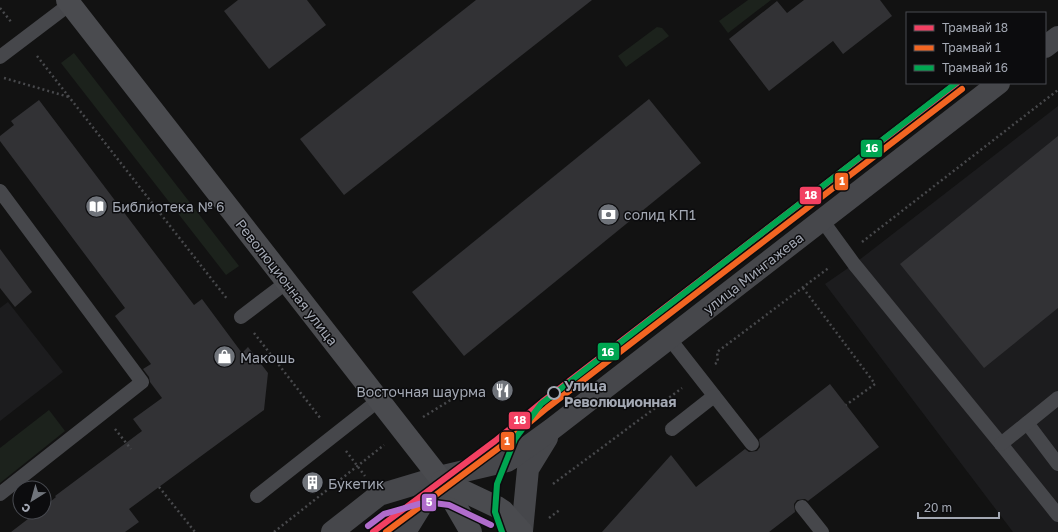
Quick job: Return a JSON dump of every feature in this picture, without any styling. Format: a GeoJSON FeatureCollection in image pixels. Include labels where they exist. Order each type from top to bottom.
{"type":"FeatureCollection","features":[{"type":"Feature","properties":{"kind":"main road","name":"Революционная улица"},"geometry":{"type":"LineString","coordinates":[[68,2],[441,479],[471,532]]}},
{"type":"Feature","properties":{"kind":"main road"},"geometry":{"type":"LineString","coordinates":[[441,479],[497,507],[503,511],[522,531]]}},
{"type":"Feature","properties":{"kind":"street"},"geometry":{"type":"LineString","coordinates":[[1046,46],[1058,37]]}},
{"type":"Feature","properties":{"kind":"street","name":"улица Мингажева"},"geometry":{"type":"LineString","coordinates":[[441,479],[507,461],[552,429],[998,84]]}},
{"type":"Feature","properties":{"kind":"street"},"geometry":{"type":"LineString","coordinates":[[522,531],[528,469],[552,429]]}},
{"type":"Feature","properties":{"kind":"street"},"geometry":{"type":"LineString","coordinates":[[332,532],[379,495],[441,479]]}},
{"type":"Feature","properties":{"kind":"street"},"geometry":{"type":"LineString","coordinates":[[405,532],[441,479]]}},
{"type":"Feature","properties":{"kind":"lane"},"geometry":{"type":"LineString","coordinates":[[0,58],[68,2]]}},
{"type":"Feature","properties":{"kind":"lane"},"geometry":{"type":"LineString","coordinates":[[0,191],[142,382],[0,494]]}},
{"type":"Feature","properties":{"kind":"lane"},"geometry":{"type":"LineString","coordinates":[[822,220],[846,254],[1058,515]]}},
{"type":"Feature","properties":{"kind":"lane"},"geometry":{"type":"LineString","coordinates":[[241,317],[287,282]]}},
{"type":"Feature","properties":{"kind":"lane"},"geometry":{"type":"LineString","coordinates":[[669,338],[752,444]]}},
{"type":"Feature","properties":{"kind":"lane"},"geometry":{"type":"LineString","coordinates":[[672,429],[714,396]]}},
{"type":"Feature","properties":{"kind":"lane"},"geometry":{"type":"LineString","coordinates":[[1001,444],[1058,398]]}},
{"type":"Feature","properties":{"kind":"lane"},"geometry":{"type":"LineString","coordinates":[[257,496],[379,400]]}},
{"type":"Feature","properties":{"kind":"lane"},"geometry":{"type":"LineString","coordinates":[[1027,423],[1058,464]]}},
{"type":"Feature","properties":{"kind":"lane"},"geometry":{"type":"LineString","coordinates":[[802,507],[822,532]]}},
{"type":"Feature","properties":{"kind":"path"},"geometry":{"type":"LineString","coordinates":[[0,8],[335,436],[379,495]]}},
{"type":"Feature","properties":{"kind":"path"},"geometry":{"type":"LineString","coordinates":[[0,77],[69,97]]}},
{"type":"Feature","properties":{"kind":"path"},"geometry":{"type":"LineString","coordinates":[[551,485],[718,362],[717,352],[803,288],[1058,90]]}},
{"type":"Feature","properties":{"kind":"path"},"geometry":{"type":"LineString","coordinates":[[803,288],[875,384],[846,405]]}},
{"type":"Feature","properties":{"kind":"path"},"geometry":{"type":"LineString","coordinates":[[274,532],[403,430],[457,396]]}},
{"type":"Feature","properties":{"kind":"path"},"geometry":{"type":"LineString","coordinates":[[159,487],[195,532]]}},
{"type":"Feature","properties":{"kind":"shaded area"},"geometry":{"type":"Polygon","coordinates":[[[748,0],[771,0],[728,33],[719,21],[748,0]]]}},
{"type":"Feature","properties":{"kind":"shaded area"},"geometry":{"type":"Polygon","coordinates":[[[657,27],[662,28],[669,36],[626,67],[618,56],[657,27]]]}},
{"type":"Feature","properties":{"kind":"shaded area"},"geometry":{"type":"Polygon","coordinates":[[[74,53],[239,266],[226,275],[61,63],[74,53]]]}},
{"type":"Feature","properties":{"kind":"shaded area"},"geometry":{"type":"Polygon","coordinates":[[[1058,106],[1058,532],[1013,532],[825,284],[854,264],[1058,106]]]}},
{"type":"Feature","properties":{"kind":"shaded area"},"geometry":{"type":"Polygon","coordinates":[[[8,302],[63,372],[0,421],[0,308],[8,302]]]}},
{"type":"Feature","properties":{"kind":"shaded area"},"geometry":{"type":"Polygon","coordinates":[[[49,410],[65,431],[0,483],[0,448],[49,410]]]}},
{"type":"Feature","properties":{"kind":"building"},"geometry":{"type":"Polygon","coordinates":[[[238,0],[307,0],[326,25],[269,69],[224,11],[238,0]]]}},
{"type":"Feature","properties":{"kind":"building"},"geometry":{"type":"Polygon","coordinates":[[[476,0],[592,0],[344,195],[300,139],[476,0]]]}},
{"type":"Feature","properties":{"kind":"building"},"geometry":{"type":"Polygon","coordinates":[[[804,0],[880,0],[892,16],[843,54],[833,41],[769,91],[729,39],[777,1],[787,13],[804,0]]]}},
{"type":"Feature","properties":{"kind":"building"},"geometry":{"type":"Polygon","coordinates":[[[649,99],[701,163],[464,356],[412,292],[649,99]]]}},
{"type":"Feature","properties":{"kind":"building"},"geometry":{"type":"Polygon","coordinates":[[[39,100],[194,305],[202,299],[242,353],[248,347],[268,373],[264,410],[129,509],[139,522],[125,532],[11,532],[27,520],[52,520],[52,500],[56,497],[55,496],[142,431],[133,419],[162,398],[150,382],[149,377],[143,369],[151,364],[115,316],[125,308],[0,141],[0,136],[14,125],[11,121],[39,100]]]}},
{"type":"Feature","properties":{"kind":"building"},"geometry":{"type":"Polygon","coordinates":[[[1058,136],[1058,308],[984,368],[900,264],[1058,136]]]}},
{"type":"Feature","properties":{"kind":"building"},"geometry":{"type":"Polygon","coordinates":[[[0,249],[32,292],[15,307],[0,288],[0,249]]]}},
{"type":"Feature","properties":{"kind":"building"},"geometry":{"type":"Polygon","coordinates":[[[830,384],[879,447],[808,501],[805,499],[797,500],[794,504],[795,512],[769,532],[602,532],[671,455],[696,487],[745,449],[749,452],[757,451],[760,447],[759,439],[830,384]]]}},
{"type":"Feature","properties":{"kind":"tram line","name":"16"},"geometry":{"type":"LineString","coordinates":[[502,532],[495,512],[497,484],[515,439],[541,404],[955,84]]}},
{"type":"Feature","properties":{"kind":"tram line","name":"18"},"geometry":{"type":"LineString","coordinates":[[373,532],[495,441],[542,402],[956,84]]}},
{"type":"Feature","properties":{"kind":"tram line","name":"1"},"geometry":{"type":"LineString","coordinates":[[386,532],[500,447],[547,408],[962,89]]}},
{"type":"Feature","properties":{"kind":"transit line","name":"5"},"geometry":{"type":"LineString","coordinates":[[368,526],[384,514],[426,502],[449,505],[491,525]]}},
{"type":"Feature","properties":{"kind":"place","name":"Библиотека № 6"},"geometry":{"type":"Point","coordinates":[96,206]}},
{"type":"Feature","properties":{"kind":"place","name":"солид КП1"},"geometry":{"type":"Point","coordinates":[608,214]}},
{"type":"Feature","properties":{"kind":"place","name":"Макошь"},"geometry":{"type":"Point","coordinates":[225,357]}},
{"type":"Feature","properties":{"kind":"place","name":"Восточная шаурма"},"geometry":{"type":"Point","coordinates":[502,391]}},
{"type":"Feature","properties":{"kind":"place","name":"Улица Революционная"},"geometry":{"type":"Point","coordinates":[554,393]}},
{"type":"Feature","properties":{"kind":"place","name":"Букетик"},"geometry":{"type":"Point","coordinates":[313,483]}}]}
